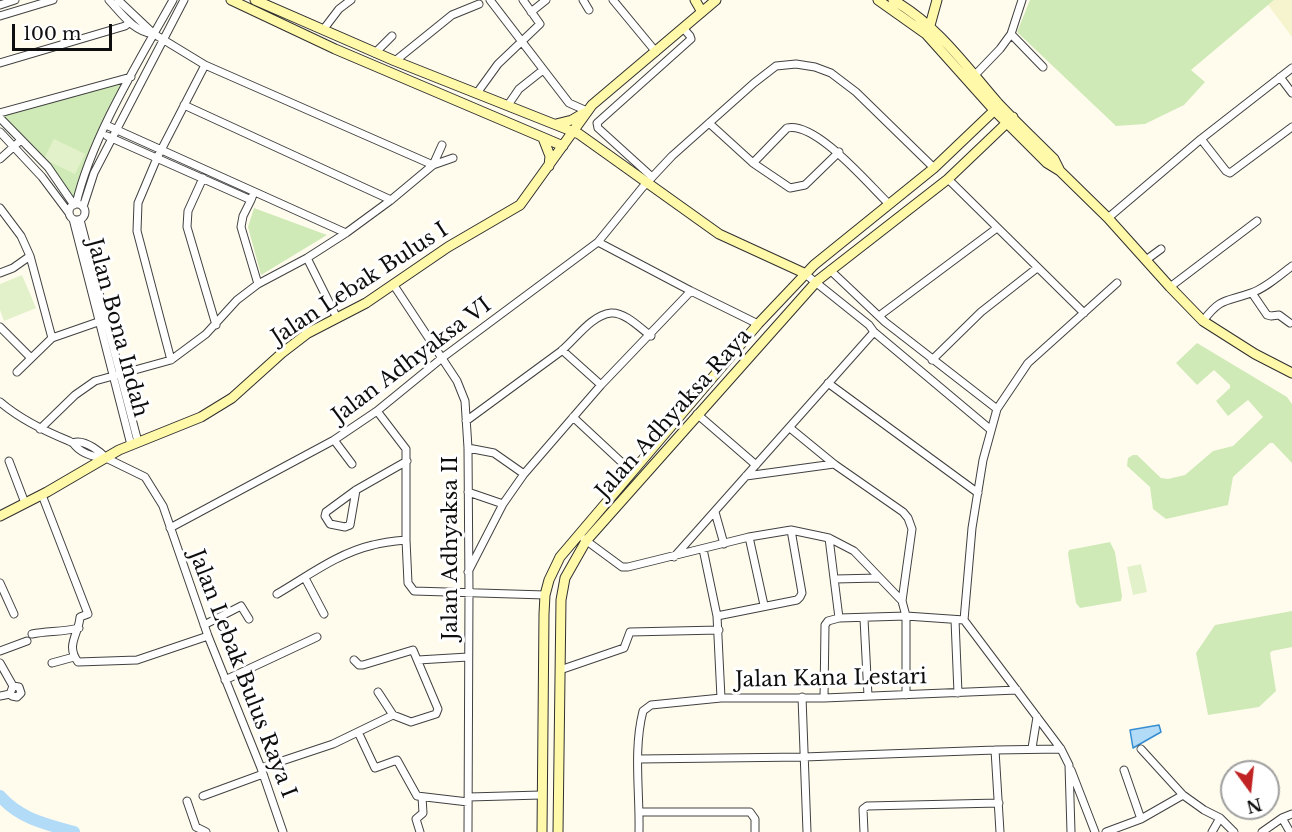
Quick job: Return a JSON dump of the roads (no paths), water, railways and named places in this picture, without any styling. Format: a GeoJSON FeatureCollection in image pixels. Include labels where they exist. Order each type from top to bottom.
{"type":"FeatureCollection","features":[{"type":"Feature","properties":{"kind":"main road"},"geometry":{"type":"LineString","coordinates":[[231,0],[335,49],[563,146]]}},
{"type":"Feature","properties":{"kind":"main road"},"geometry":{"type":"LineString","coordinates":[[255,0],[375,53],[585,137],[649,180],[718,234],[804,273]]}},
{"type":"Feature","properties":{"kind":"main road"},"geometry":{"type":"LineString","coordinates":[[695,0],[702,12]]}},
{"type":"Feature","properties":{"kind":"main road"},"geometry":{"type":"LineString","coordinates":[[556,124],[572,120],[587,111],[716,0]]}},
{"type":"Feature","properties":{"kind":"main road"},"geometry":{"type":"LineString","coordinates":[[878,0],[928,30],[994,111],[1010,120],[1047,163],[1060,171],[1108,218],[1203,321],[1255,354],[1292,372]]}},
{"type":"Feature","properties":{"kind":"main road"},"geometry":{"type":"LineString","coordinates":[[892,0],[928,30],[975,75],[994,111],[998,131]]}},
{"type":"Feature","properties":{"kind":"main road"},"geometry":{"type":"LineString","coordinates":[[928,30],[937,0]]}},
{"type":"Feature","properties":{"kind":"main road","name":"Jalan Lebak Bulus I"},"geometry":{"type":"LineString","coordinates":[[0,516],[134,443],[201,417],[232,398],[282,352],[308,333],[366,303],[448,247],[520,205],[587,111]]}},
{"type":"Feature","properties":{"kind":"main road","name":"Jalan Adhyaksa Raya"},"geometry":{"type":"LineString","coordinates":[[542,832],[545,595],[560,557],[631,471],[804,273],[934,168],[994,111]]}},
{"type":"Feature","properties":{"kind":"main road","name":"Jalan Adhyaksa Raya"},"geometry":{"type":"LineString","coordinates":[[558,832],[561,600],[565,578],[586,541],[817,281],[948,179],[1010,120]]}},
{"type":"Feature","properties":{"kind":"main road"},"geometry":{"type":"LineString","coordinates":[[580,122],[585,137]]}},
{"type":"Feature","properties":{"kind":"main road"},"geometry":{"type":"LineString","coordinates":[[543,138],[550,156],[549,166]]}},
{"type":"Feature","properties":{"kind":"main road"},"geometry":{"type":"LineString","coordinates":[[542,721],[560,721]]}},
{"type":"Feature","properties":{"kind":"street"},"geometry":{"type":"LineString","coordinates":[[0,5],[15,0]]}},
{"type":"Feature","properties":{"kind":"street"},"geometry":{"type":"LineString","coordinates":[[0,16],[53,0]]}},
{"type":"Feature","properties":{"kind":"street"},"geometry":{"type":"LineString","coordinates":[[109,0],[129,23],[145,33],[154,34]]}},
{"type":"Feature","properties":{"kind":"street"},"geometry":{"type":"LineString","coordinates":[[118,0],[154,34],[205,65],[432,165],[450,159],[438,154]]}},
{"type":"Feature","properties":{"kind":"street"},"geometry":{"type":"LineString","coordinates":[[78,205],[84,172],[131,77],[173,0]]}},
{"type":"Feature","properties":{"kind":"street"},"geometry":{"type":"LineString","coordinates":[[74,217],[70,208],[78,205],[184,0]]}},
{"type":"Feature","properties":{"kind":"street"},"geometry":{"type":"LineString","coordinates":[[322,30],[339,9],[351,0]]}},
{"type":"Feature","properties":{"kind":"street"},"geometry":{"type":"LineString","coordinates":[[490,0],[569,103],[587,111]]}},
{"type":"Feature","properties":{"kind":"street"},"geometry":{"type":"LineString","coordinates":[[477,93],[498,64],[540,24],[523,0]]}},
{"type":"Feature","properties":{"kind":"street"},"geometry":{"type":"LineString","coordinates":[[531,12],[546,0]]}},
{"type":"Feature","properties":{"kind":"street"},"geometry":{"type":"LineString","coordinates":[[583,0],[589,10]]}},
{"type":"Feature","properties":{"kind":"street"},"geometry":{"type":"LineString","coordinates":[[613,0],[656,52]]}},
{"type":"Feature","properties":{"kind":"street"},"geometry":{"type":"LineString","coordinates":[[975,75],[1011,34],[1022,0]]}},
{"type":"Feature","properties":{"kind":"street"},"geometry":{"type":"LineString","coordinates":[[395,61],[452,15],[479,4]]}},
{"type":"Feature","properties":{"kind":"street"},"geometry":{"type":"LineString","coordinates":[[0,63],[129,23]]}},
{"type":"Feature","properties":{"kind":"street"},"geometry":{"type":"LineString","coordinates":[[649,180],[598,128],[597,123],[691,39],[684,29]]}},
{"type":"Feature","properties":{"kind":"street"},"geometry":{"type":"LineString","coordinates":[[1011,34],[1043,67]]}},
{"type":"Feature","properties":{"kind":"street"},"geometry":{"type":"LineString","coordinates":[[375,53],[392,36]]}},
{"type":"Feature","properties":{"kind":"street","name":"Jalan Adhyaksa VI"},"geometry":{"type":"LineString","coordinates":[[170,528],[334,440],[377,411],[442,358],[598,242],[672,156],[776,66],[796,64],[831,73],[856,92],[934,168]]}},
{"type":"Feature","properties":{"kind":"street"},"geometry":{"type":"LineString","coordinates":[[171,360],[137,231],[138,203],[157,158],[205,65]]}},
{"type":"Feature","properties":{"kind":"street"},"geometry":{"type":"LineString","coordinates":[[1108,218],[1202,139],[1292,68]]}},
{"type":"Feature","properties":{"kind":"street"},"geometry":{"type":"LineString","coordinates":[[508,105],[519,88],[543,70]]}},
{"type":"Feature","properties":{"kind":"street"},"geometry":{"type":"LineString","coordinates":[[0,113],[131,77]]}},
{"type":"Feature","properties":{"kind":"street"},"geometry":{"type":"LineString","coordinates":[[1280,77],[1292,93]]}},
{"type":"Feature","properties":{"kind":"street"},"geometry":{"type":"LineString","coordinates":[[184,105],[391,200]]}},
{"type":"Feature","properties":{"kind":"street"},"geometry":{"type":"LineString","coordinates":[[709,123],[753,163],[790,188],[805,185],[838,152]]}},
{"type":"Feature","properties":{"kind":"street"},"geometry":{"type":"LineString","coordinates":[[1,125],[21,140],[48,167],[84,216],[74,217]]}},
{"type":"Feature","properties":{"kind":"street"},"geometry":{"type":"LineString","coordinates":[[1,125],[14,146],[74,217]]}},
{"type":"Feature","properties":{"kind":"street"},"geometry":{"type":"LineString","coordinates":[[106,126],[253,196]]}},
{"type":"Feature","properties":{"kind":"street"},"geometry":{"type":"LineString","coordinates":[[1202,139],[1226,171],[1230,173],[1292,127]]}},
{"type":"Feature","properties":{"kind":"street"},"geometry":{"type":"LineString","coordinates":[[753,163],[788,128],[805,129],[838,152],[890,204]]}},
{"type":"Feature","properties":{"kind":"street"},"geometry":{"type":"LineString","coordinates":[[102,134],[203,178],[346,233]]}},
{"type":"Feature","properties":{"kind":"street"},"geometry":{"type":"LineString","coordinates":[[0,159],[21,140]]}},
{"type":"Feature","properties":{"kind":"street"},"geometry":{"type":"LineString","coordinates":[[40,429],[95,381],[171,360],[216,325],[237,300],[346,233],[391,200],[432,165],[442,145]]}},
{"type":"Feature","properties":{"kind":"street"},"geometry":{"type":"LineString","coordinates":[[203,178],[186,218],[216,325]]}},
{"type":"Feature","properties":{"kind":"street"},"geometry":{"type":"LineString","coordinates":[[948,179],[1084,313]]}},
{"type":"Feature","properties":{"kind":"street"},"geometry":{"type":"LineString","coordinates":[[253,196],[243,216],[241,227],[258,285]]}},
{"type":"Feature","properties":{"kind":"street"},"geometry":{"type":"LineString","coordinates":[[0,208],[21,236],[30,256],[52,338]]}},
{"type":"Feature","properties":{"kind":"street","name":"Jalan Bona Indah"},"geometry":{"type":"LineString","coordinates":[[74,217],[112,376],[134,443]]}},
{"type":"Feature","properties":{"kind":"street","name":"Jalan Bona Indah"},"geometry":{"type":"LineString","coordinates":[[74,217],[121,373],[134,443]]}},
{"type":"Feature","properties":{"kind":"street"},"geometry":{"type":"LineString","coordinates":[[0,222],[7,218]]}},
{"type":"Feature","properties":{"kind":"street"},"geometry":{"type":"LineString","coordinates":[[1170,287],[1257,221]]}},
{"type":"Feature","properties":{"kind":"street"},"geometry":{"type":"LineString","coordinates":[[879,316],[997,228]]}},
{"type":"Feature","properties":{"kind":"street"},"geometry":{"type":"LineString","coordinates":[[598,242],[758,324]]}},
{"type":"Feature","properties":{"kind":"street"},"geometry":{"type":"LineString","coordinates":[[1146,260],[1161,249]]}},
{"type":"Feature","properties":{"kind":"street"},"geometry":{"type":"LineString","coordinates":[[0,273],[13,268],[30,256]]}},
{"type":"Feature","properties":{"kind":"street"},"geometry":{"type":"LineString","coordinates":[[307,258],[337,318]]}},
{"type":"Feature","properties":{"kind":"street"},"geometry":{"type":"LineString","coordinates":[[1203,321],[1221,302],[1252,293],[1292,266]]}},
{"type":"Feature","properties":{"kind":"street"},"geometry":{"type":"LineString","coordinates":[[932,360],[981,312],[1037,268]]}},
{"type":"Feature","properties":{"kind":"street"},"geometry":{"type":"LineString","coordinates":[[830,270],[879,316],[932,360],[998,409]]}},
{"type":"Feature","properties":{"kind":"street"},"geometry":{"type":"LineString","coordinates":[[804,273],[817,281],[991,430]]}},
{"type":"Feature","properties":{"kind":"street"},"geometry":{"type":"LineString","coordinates":[[1095,832],[1061,749],[964,620],[972,528],[991,430],[998,409],[1028,363],[1118,283]]}},
{"type":"Feature","properties":{"kind":"street","name":"Jalan Adhyaksa II"},"geometry":{"type":"LineString","coordinates":[[393,284],[442,358],[462,391],[465,401],[468,448],[468,832]]}},
{"type":"Feature","properties":{"kind":"street"},"geometry":{"type":"LineString","coordinates":[[468,572],[503,504],[524,474],[601,385],[651,336],[691,291]]}},
{"type":"Feature","properties":{"kind":"street"},"geometry":{"type":"LineString","coordinates":[[1252,293],[1267,315],[1279,315],[1290,323]]}},
{"type":"Feature","properties":{"kind":"street"},"geometry":{"type":"LineString","coordinates":[[466,421],[562,350],[590,324],[605,314],[614,312],[622,315],[651,336]]}},
{"type":"Feature","properties":{"kind":"street"},"geometry":{"type":"LineString","coordinates":[[17,372],[52,338],[98,322]]}},
{"type":"Feature","properties":{"kind":"street"},"geometry":{"type":"LineString","coordinates":[[0,327],[31,358]]}},
{"type":"Feature","properties":{"kind":"street"},"geometry":{"type":"LineString","coordinates":[[674,558],[874,332]]}},
{"type":"Feature","properties":{"kind":"street"},"geometry":{"type":"LineString","coordinates":[[562,350],[601,385]]}},
{"type":"Feature","properties":{"kind":"street"},"geometry":{"type":"LineString","coordinates":[[828,382],[978,493]]}},
{"type":"Feature","properties":{"kind":"street","name":"Jalan Lebak Bulus Raya I"},"geometry":{"type":"LineString","coordinates":[[0,402],[40,429],[73,443],[96,458],[106,458],[145,477],[163,506],[208,636],[262,771],[280,831]]}},
{"type":"Feature","properties":{"kind":"street"},"geometry":{"type":"LineString","coordinates":[[377,411],[406,448],[408,582],[414,591],[545,595]]}},
{"type":"Feature","properties":{"kind":"street"},"geometry":{"type":"LineString","coordinates":[[698,414],[756,465]]}},
{"type":"Feature","properties":{"kind":"street"},"geometry":{"type":"LineString","coordinates":[[573,417],[631,471]]}},
{"type":"Feature","properties":{"kind":"street"},"geometry":{"type":"LineString","coordinates":[[790,428],[834,464],[903,512],[911,524],[902,601],[906,616],[906,695]]}},
{"type":"Feature","properties":{"kind":"street"},"geometry":{"type":"LineString","coordinates":[[334,440],[352,464]]}},
{"type":"Feature","properties":{"kind":"street"},"geometry":{"type":"LineString","coordinates":[[468,448],[494,453],[524,474]]}},
{"type":"Feature","properties":{"kind":"street"},"geometry":{"type":"LineString","coordinates":[[9,461],[25,503]]}},
{"type":"Feature","properties":{"kind":"street"},"geometry":{"type":"LineString","coordinates":[[356,490],[350,525],[345,527],[330,524],[326,512],[356,490],[407,461]]}},
{"type":"Feature","properties":{"kind":"street"},"geometry":{"type":"LineString","coordinates":[[746,476],[834,464]]}},
{"type":"Feature","properties":{"kind":"street"},"geometry":{"type":"LineString","coordinates":[[468,492],[503,504]]}},
{"type":"Feature","properties":{"kind":"street"},"geometry":{"type":"LineString","coordinates":[[42,495],[88,614],[80,618],[79,628],[72,638],[74,657],[78,662],[137,660],[208,636]]}},
{"type":"Feature","properties":{"kind":"street"},"geometry":{"type":"LineString","coordinates":[[715,512],[724,544]]}},
{"type":"Feature","properties":{"kind":"street"},"geometry":{"type":"LineString","coordinates":[[577,535],[621,567],[628,567],[674,558],[749,537],[791,530],[830,538],[854,551],[902,601]]}},
{"type":"Feature","properties":{"kind":"street"},"geometry":{"type":"LineString","coordinates":[[717,616],[797,600],[800,597],[802,593],[791,530]]}},
{"type":"Feature","properties":{"kind":"street"},"geometry":{"type":"LineString","coordinates":[[749,537],[764,605]]}},
{"type":"Feature","properties":{"kind":"street"},"geometry":{"type":"LineString","coordinates":[[830,538],[839,618]]}},
{"type":"Feature","properties":{"kind":"street"},"geometry":{"type":"LineString","coordinates":[[277,594],[333,561],[355,551],[374,545],[406,540]]}},
{"type":"Feature","properties":{"kind":"street"},"geometry":{"type":"LineString","coordinates":[[703,549],[717,616],[721,698]]}},
{"type":"Feature","properties":{"kind":"street"},"geometry":{"type":"LineString","coordinates":[[305,578],[324,614]]}},
{"type":"Feature","properties":{"kind":"street"},"geometry":{"type":"LineString","coordinates":[[835,579],[879,579]]}},
{"type":"Feature","properties":{"kind":"street"},"geometry":{"type":"LineString","coordinates":[[0,583],[15,614]]}},
{"type":"Feature","properties":{"kind":"street"},"geometry":{"type":"LineString","coordinates":[[204,625],[241,606],[249,619]]}},
{"type":"Feature","properties":{"kind":"street"},"geometry":{"type":"LineString","coordinates":[[824,698],[825,625],[828,621],[839,618],[906,616],[964,620]]}},
{"type":"Feature","properties":{"kind":"street"},"geometry":{"type":"LineString","coordinates":[[864,619],[868,696]]}},
{"type":"Feature","properties":{"kind":"street"},"geometry":{"type":"LineString","coordinates":[[955,620],[958,693]]}},
{"type":"Feature","properties":{"kind":"street"},"geometry":{"type":"LineString","coordinates":[[0,651],[52,630],[62,632],[79,628]]}},
{"type":"Feature","properties":{"kind":"street"},"geometry":{"type":"LineString","coordinates":[[560,670],[624,648],[630,632],[718,630]]}},
{"type":"Feature","properties":{"kind":"street"},"geometry":{"type":"LineString","coordinates":[[225,680],[317,637]]}},
{"type":"Feature","properties":{"kind":"street"},"geometry":{"type":"LineString","coordinates":[[354,660],[359,665],[363,665],[412,650],[438,709],[436,714],[411,722],[393,715],[378,692]]}},
{"type":"Feature","properties":{"kind":"street"},"geometry":{"type":"LineString","coordinates":[[51,663],[74,657]]}},
{"type":"Feature","properties":{"kind":"street"},"geometry":{"type":"LineString","coordinates":[[418,660],[468,657]]}},
{"type":"Feature","properties":{"kind":"street"},"geometry":{"type":"LineString","coordinates":[[0,663],[11,690],[0,696]]}},
{"type":"Feature","properties":{"kind":"street","name":"Jalan Kana Lestari"},"geometry":{"type":"LineString","coordinates":[[639,759],[642,716],[651,705],[721,698],[824,698],[1017,690]]}},
{"type":"Feature","properties":{"kind":"street"},"geometry":{"type":"LineString","coordinates":[[802,697],[807,832]]}},
{"type":"Feature","properties":{"kind":"street"},"geometry":{"type":"LineString","coordinates":[[203,796],[333,744],[393,715]]}},
{"type":"Feature","properties":{"kind":"street"},"geometry":{"type":"LineString","coordinates":[[1032,748],[1037,717]]}},
{"type":"Feature","properties":{"kind":"street"},"geometry":{"type":"LineString","coordinates":[[358,732],[376,769],[397,760],[420,796],[423,813],[416,819],[420,832]]}},
{"type":"Feature","properties":{"kind":"street"},"geometry":{"type":"LineString","coordinates":[[639,832],[639,759],[804,757],[1032,748],[1061,749]]}},
{"type":"Feature","properties":{"kind":"street"},"geometry":{"type":"LineString","coordinates":[[1141,749],[1183,795],[1220,818],[1212,832]]}},
{"type":"Feature","properties":{"kind":"street"},"geometry":{"type":"LineString","coordinates":[[995,750],[1000,832]]}},
{"type":"Feature","properties":{"kind":"street"},"geometry":{"type":"LineString","coordinates":[[1069,765],[1071,832]]}},
{"type":"Feature","properties":{"kind":"street"},"geometry":{"type":"LineString","coordinates":[[1124,770],[1141,819]]}},
{"type":"Feature","properties":{"kind":"street"},"geometry":{"type":"LineString","coordinates":[[420,796],[468,799],[541,795]]}},
{"type":"Feature","properties":{"kind":"street"},"geometry":{"type":"LineString","coordinates":[[1106,832],[1141,819],[1183,795]]}},
{"type":"Feature","properties":{"kind":"street"},"geometry":{"type":"LineString","coordinates":[[187,801],[196,827],[206,832]]}},
{"type":"Feature","properties":{"kind":"street"},"geometry":{"type":"LineString","coordinates":[[864,832],[863,808],[867,806],[999,803]]}},
{"type":"Feature","properties":{"kind":"street"},"geometry":{"type":"LineString","coordinates":[[640,812],[750,812],[755,819],[755,832]]}},
{"type":"Feature","properties":{"kind":"street"},"geometry":{"type":"LineString","coordinates":[[1262,832],[1292,814]]}},
{"type":"Feature","properties":{"kind":"street"},"geometry":{"type":"LineString","coordinates":[[1282,818],[1290,832]]}},
{"type":"Feature","properties":{"kind":"street"},"geometry":{"type":"LineString","coordinates":[[1222,820],[1234,832]]}},
{"type":"Feature","properties":{"kind":"water"},"geometry":{"type":"Polygon","coordinates":[[[1159,725],[1161,732],[1133,748],[1130,730],[1159,725]]]}},
{"type":"Feature","properties":{"kind":"waterway"},"geometry":{"type":"LineString","coordinates":[[0,796],[25,815],[74,832]]}}]}
